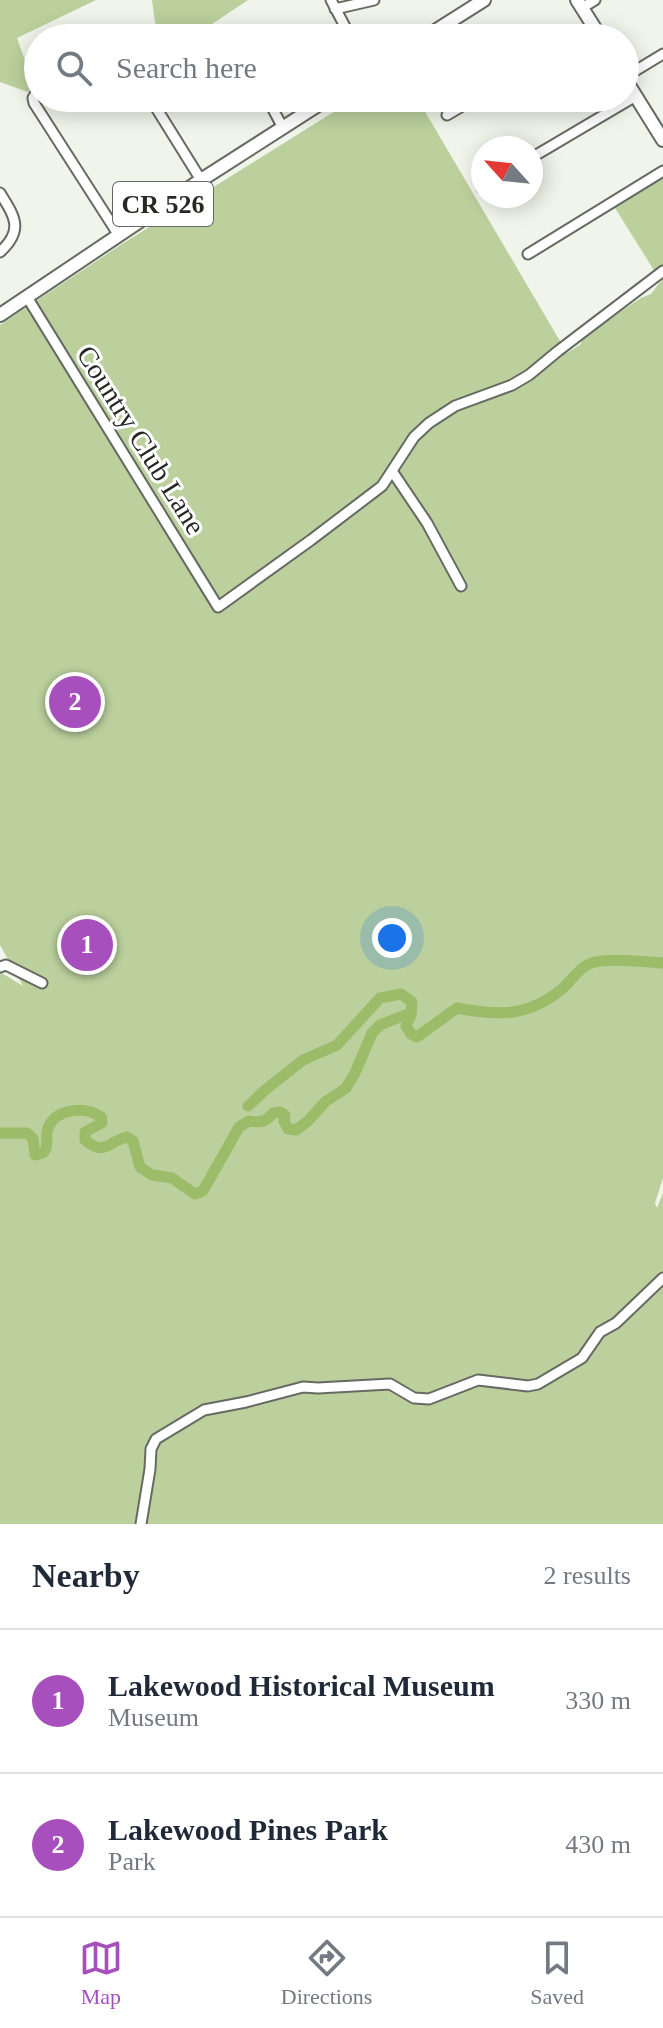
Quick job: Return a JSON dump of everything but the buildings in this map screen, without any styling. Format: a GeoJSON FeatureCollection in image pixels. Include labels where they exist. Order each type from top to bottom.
{"type":"FeatureCollection","features":[{"type":"Feature","properties":{"kind":"main road"},"geometry":{"type":"LineString","coordinates":[[446,24],[484,0]]}},
{"type":"Feature","properties":{"kind":"main road"},"geometry":{"type":"LineString","coordinates":[[580,4],[592,24]]}},
{"type":"Feature","properties":{"kind":"main road"},"geometry":{"type":"LineString","coordinates":[[639,101],[662,137]]}},
{"type":"Feature","properties":{"kind":"main road","name":"CR 526"},"geometry":{"type":"LineString","coordinates":[[0,315],[118,234],[308,112]]}},
{"type":"Feature","properties":{"kind":"street"},"geometry":{"type":"LineString","coordinates":[[343,24],[333,5],[374,0]]}},
{"type":"Feature","properties":{"kind":"street"},"geometry":{"type":"LineString","coordinates":[[580,4],[595,0]]}},
{"type":"Feature","properties":{"kind":"street"},"geometry":{"type":"LineString","coordinates":[[639,69],[663,54]]}},
{"type":"Feature","properties":{"kind":"street"},"geometry":{"type":"LineString","coordinates":[[39,112],[118,234]]}},
{"type":"Feature","properties":{"kind":"street"},"geometry":{"type":"LineString","coordinates":[[159,112],[201,180]]}},
{"type":"Feature","properties":{"kind":"street"},"geometry":{"type":"LineString","coordinates":[[274,112],[283,128]]}},
{"type":"Feature","properties":{"kind":"street"},"geometry":{"type":"LineString","coordinates":[[447,115],[452,112]]}},
{"type":"Feature","properties":{"kind":"street"},"geometry":{"type":"LineString","coordinates":[[543,151],[609,112]]}},
{"type":"Feature","properties":{"kind":"street"},"geometry":{"type":"LineString","coordinates":[[528,254],[663,171]]}},
{"type":"Feature","properties":{"kind":"street"},"geometry":{"type":"LineString","coordinates":[[0,193],[14,218],[15,228],[14,237],[0,252]]}},
{"type":"Feature","properties":{"kind":"street"},"geometry":{"type":"LineString","coordinates":[[461,586],[427,523],[392,471],[414,437],[429,423],[455,406],[512,385],[529,375],[663,271]]}},
{"type":"Feature","properties":{"kind":"street","name":"Country Club Lane"},"geometry":{"type":"LineString","coordinates":[[27,297],[218,607],[382,486],[392,471]]}},
{"type":"Feature","properties":{"kind":"street"},"geometry":{"type":"LineString","coordinates":[[0,967],[6,965],[42,983]]}},
{"type":"Feature","properties":{"kind":"street"},"geometry":{"type":"LineString","coordinates":[[141,1524],[151,1449],[156,1439],[194,1414],[303,1387],[390,1384],[423,1400],[478,1380],[533,1386],[582,1358],[600,1332],[616,1323],[663,1278]]}},
{"type":"Feature","properties":{"kind":"green space"},"geometry":{"type":"Polygon","coordinates":[[[0,0],[96,0],[46,24],[24,24],[24,35],[17,38],[24,58],[24,91],[0,82],[0,0]]]}},
{"type":"Feature","properties":{"kind":"green space"},"geometry":{"type":"Polygon","coordinates":[[[152,0],[248,0],[212,24],[155,23],[152,0]]]}},
{"type":"Feature","properties":{"kind":"green space"},"geometry":{"type":"Polygon","coordinates":[[[334,112],[425,112],[471,190],[471,208],[482,208],[567,353],[581,344],[584,336],[651,294],[662,283],[615,208],[663,177],[663,1178],[655,1203],[657,1208],[663,1193],[663,1524],[0,1524],[0,972],[23,986],[0,945],[0,325],[122,244],[334,112]]]}},
{"type":"Feature","properties":{"kind":"waterway"},"geometry":{"type":"LineString","coordinates":[[248,1106],[303,1060],[337,1045],[380,998],[401,994],[412,1002],[406,1026],[417,1037],[457,1008],[499,1013],[537,1005],[562,989],[589,964],[615,960],[663,963]]}},
{"type":"Feature","properties":{"kind":"waterway"},"geometry":{"type":"LineString","coordinates":[[0,1133],[27,1133],[33,1139],[35,1155],[45,1150],[48,1128],[57,1116],[79,1110],[94,1113],[101,1117],[102,1123],[85,1132],[85,1140],[102,1148],[127,1137],[133,1141],[140,1167],[152,1175],[172,1178],[195,1194],[203,1191],[239,1127],[280,1112],[285,1115],[288,1129],[296,1130],[325,1102],[346,1088],[372,1033],[380,1025],[411,1015]]}},
{"type":"Feature","properties":{"kind":"place","name":"Lakewood Pines Park"},"geometry":{"type":"Point","coordinates":[75,702]}},
{"type":"Feature","properties":{"kind":"place","name":"Lakewood Historical Museum"},"geometry":{"type":"Point","coordinates":[87,945]}}]}
